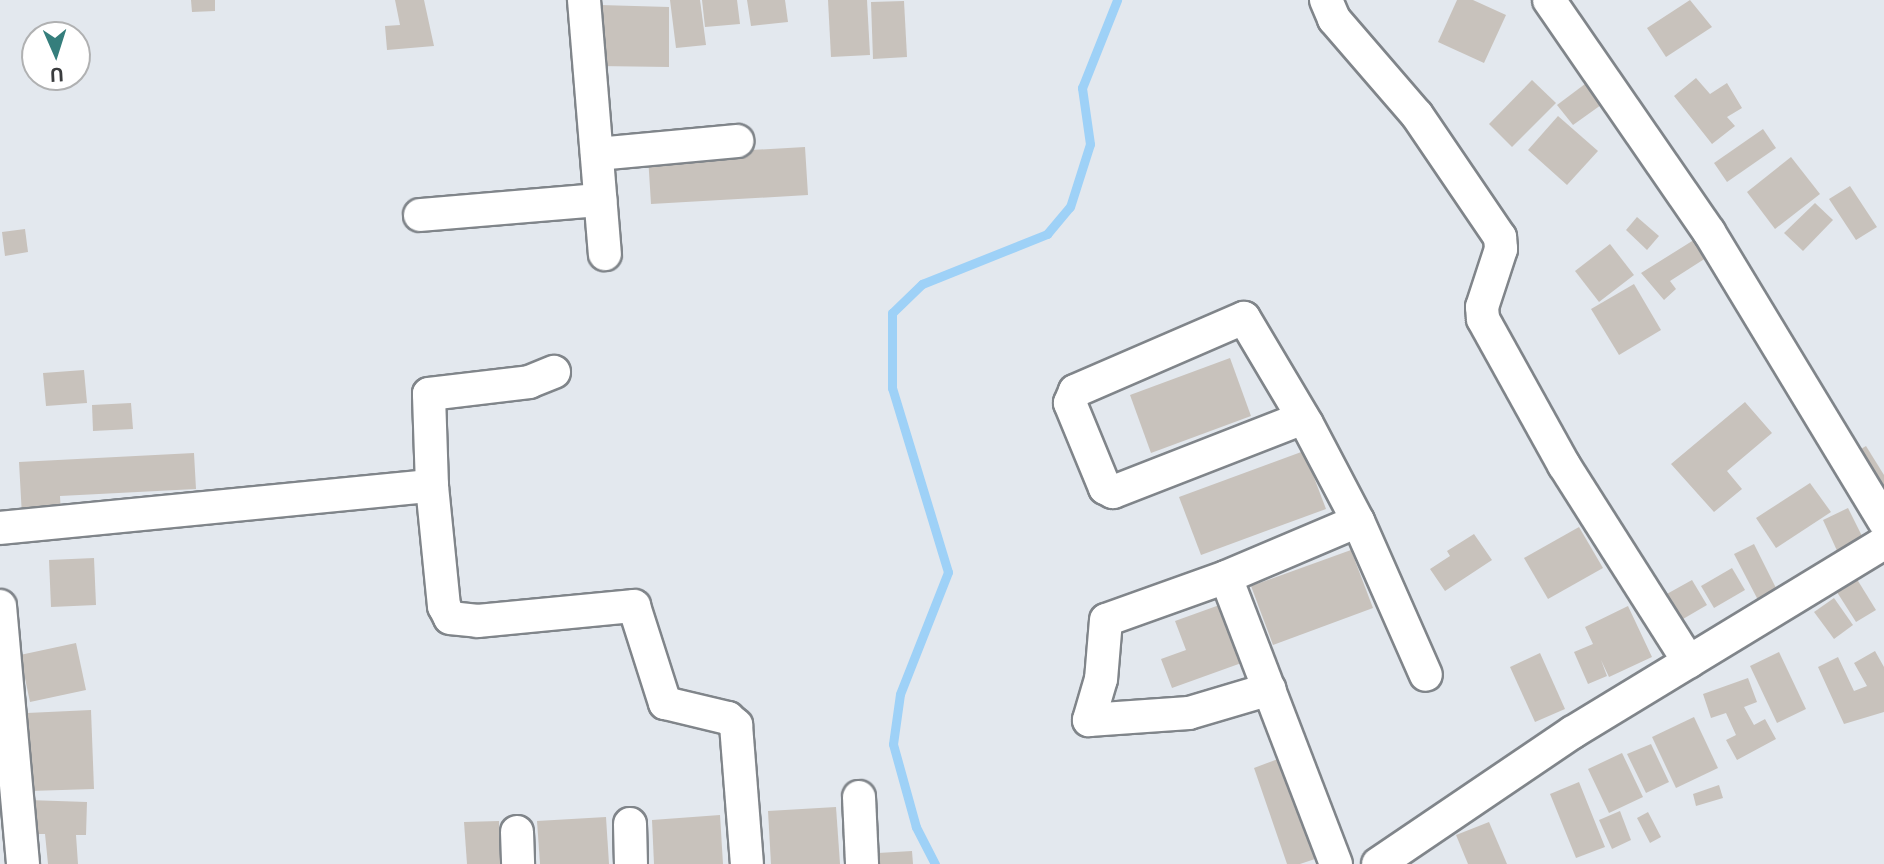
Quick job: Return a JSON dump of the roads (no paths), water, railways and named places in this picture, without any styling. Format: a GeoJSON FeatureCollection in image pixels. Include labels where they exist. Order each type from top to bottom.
{"type":"FeatureCollection","features":[{"type":"Feature","properties":{"kind":"street"},"geometry":{"type":"LineString","coordinates":[[584,0],[605,254]]}},
{"type":"Feature","properties":{"kind":"street"},"geometry":{"type":"LineString","coordinates":[[1326,0],[1334,19],[1418,115],[1500,237],[1483,319],[1564,465],[1689,662]]}},
{"type":"Feature","properties":{"kind":"street"},"geometry":{"type":"LineString","coordinates":[[1549,0],[1709,232],[1884,521]]}},
{"type":"Feature","properties":{"kind":"street"},"geometry":{"type":"LineString","coordinates":[[597,154],[737,141]]}},
{"type":"Feature","properties":{"kind":"street"},"geometry":{"type":"LineString","coordinates":[[420,215],[600,200]]}},
{"type":"Feature","properties":{"kind":"street"},"geometry":{"type":"LineString","coordinates":[[1303,418],[1113,492],[1105,488],[1070,403],[1075,391],[1244,318],[1303,418],[1358,521],[1426,675]]}},
{"type":"Feature","properties":{"kind":"street"},"geometry":{"type":"LineString","coordinates":[[554,372],[528,382],[429,394],[432,486],[444,607],[450,618],[478,621],[634,606],[665,704],[728,718],[736,725],[747,864]]}},
{"type":"Feature","properties":{"kind":"street"},"geometry":{"type":"LineString","coordinates":[[0,528],[432,486]]}},
{"type":"Feature","properties":{"kind":"street"},"geometry":{"type":"LineString","coordinates":[[1270,689],[1189,713],[1089,720],[1101,679],[1106,620],[1226,577],[1358,521]]}},
{"type":"Feature","properties":{"kind":"street"},"geometry":{"type":"LineString","coordinates":[[1378,864],[1418,852],[1573,732],[1884,543]]}},
{"type":"Feature","properties":{"kind":"street"},"geometry":{"type":"LineString","coordinates":[[1226,577],[1336,864]]}},
{"type":"Feature","properties":{"kind":"street"},"geometry":{"type":"LineString","coordinates":[[0,606],[23,864]]}},
{"type":"Feature","properties":{"kind":"street"},"geometry":{"type":"LineString","coordinates":[[859,797],[862,864]]}},
{"type":"Feature","properties":{"kind":"street"},"geometry":{"type":"LineString","coordinates":[[630,824],[631,864]]}},
{"type":"Feature","properties":{"kind":"street"},"geometry":{"type":"LineString","coordinates":[[517,832],[518,864]]}},
{"type":"Feature","properties":{"kind":"waterway"},"geometry":{"type":"LineString","coordinates":[[935,864],[916,827],[893,744],[900,694],[948,572],[892,388],[892,313],[922,284],[1047,234],[1070,207],[1090,144],[1082,88],[1117,0]]}}]}
